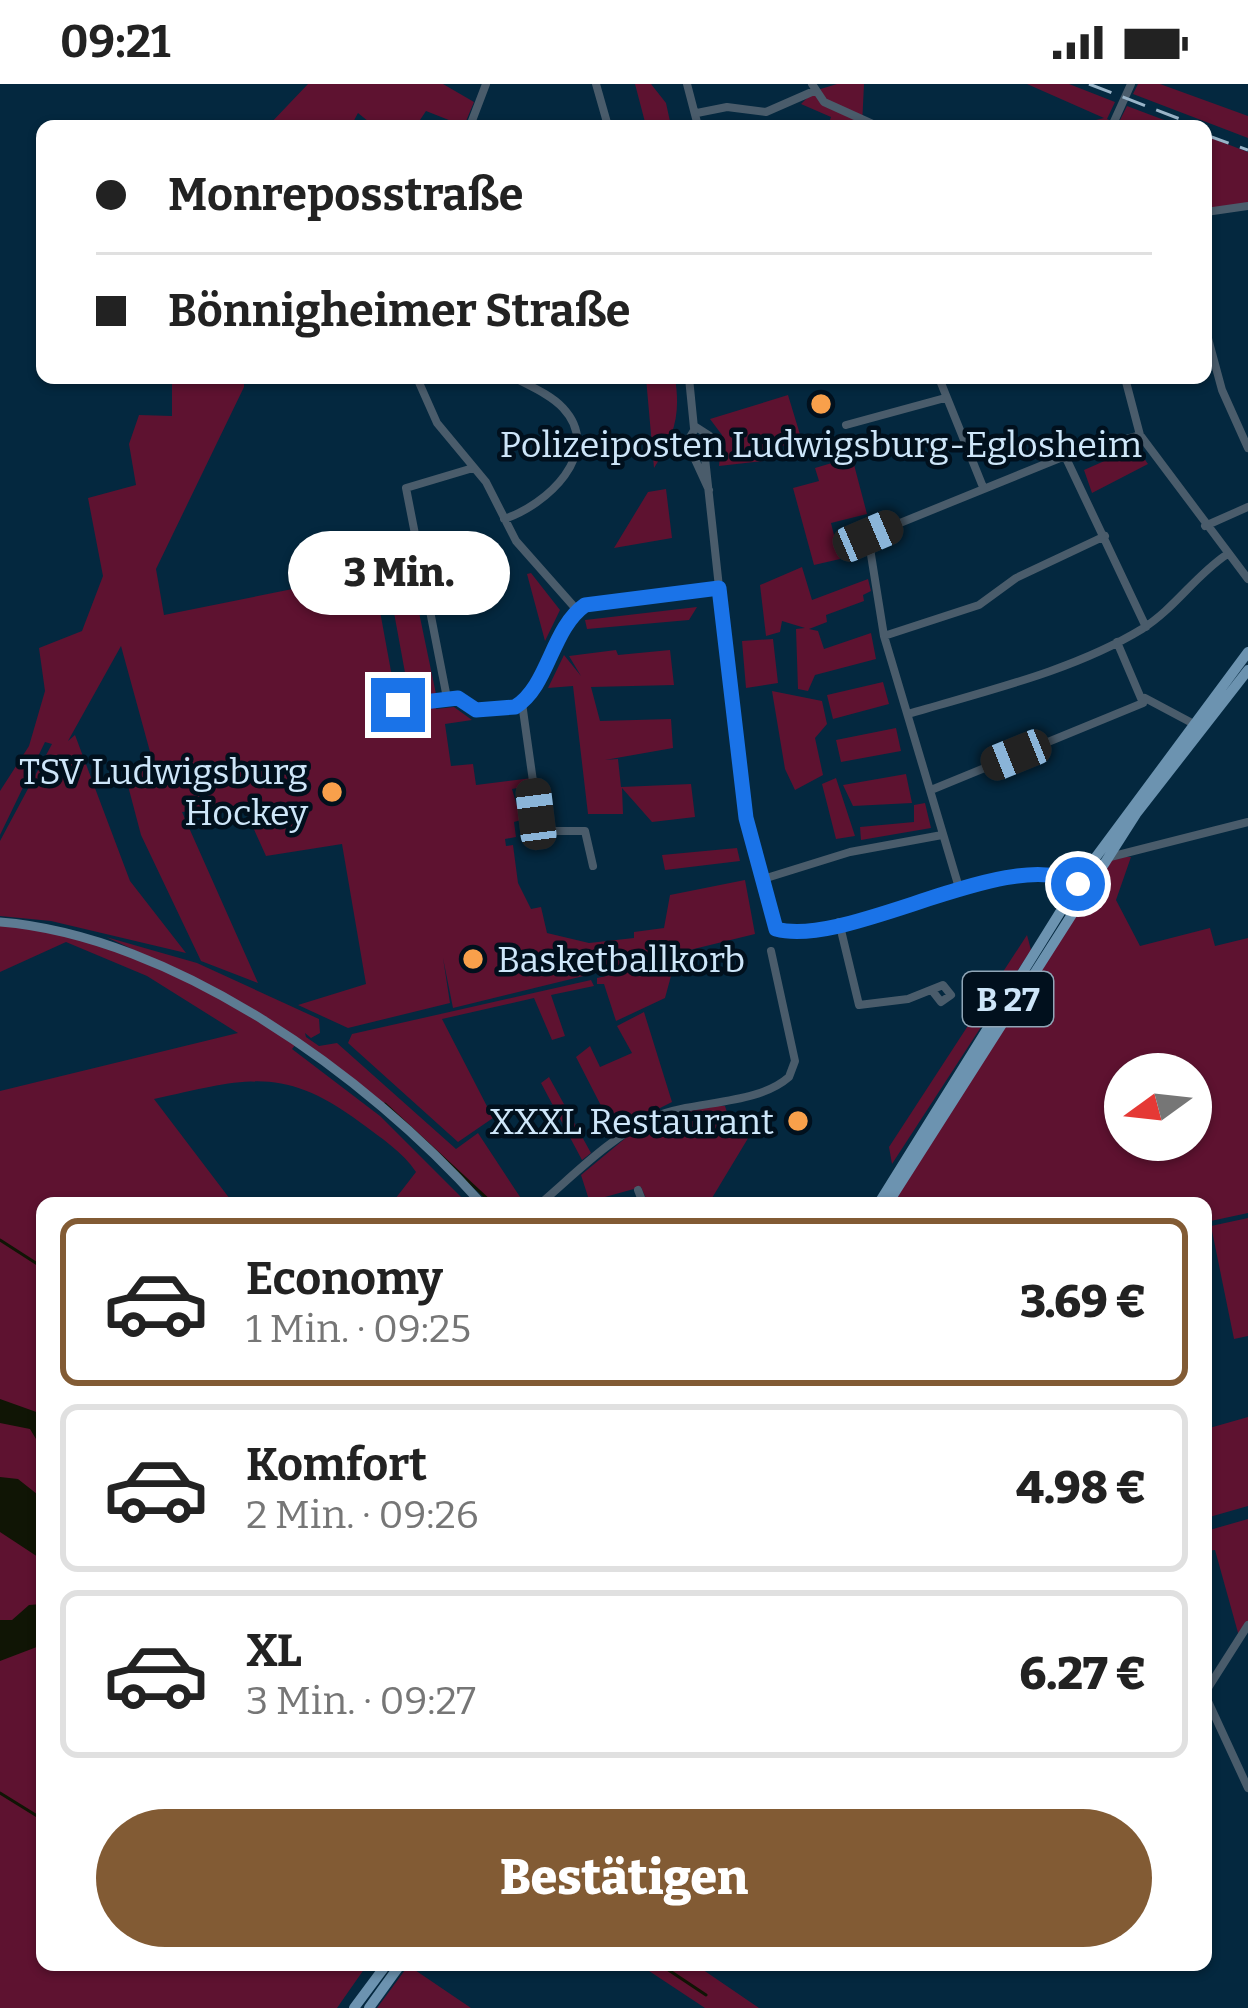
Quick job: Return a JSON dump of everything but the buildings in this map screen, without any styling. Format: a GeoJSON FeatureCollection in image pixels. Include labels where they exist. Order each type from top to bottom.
{"type":"FeatureCollection","features":[{"type":"Feature","properties":{"kind":"main road","name":"B 27"},"geometry":{"type":"LineString","coordinates":[[882,1197],[1192,723],[1248,652]]}},
{"type":"Feature","properties":{"kind":"main road","name":"B 27"},"geometry":{"type":"LineString","coordinates":[[893,1197],[1084,888],[1200,725],[1248,670]]}},
{"type":"Feature","properties":{"kind":"main road"},"geometry":{"type":"LineString","coordinates":[[0,922],[104,944],[228,1002],[319,1060],[390,1115],[475,1197]]}},
{"type":"Feature","properties":{"kind":"main road"},"geometry":{"type":"LineString","coordinates":[[354,2008],[382,1971]]}},
{"type":"Feature","properties":{"kind":"main road"},"geometry":{"type":"LineString","coordinates":[[369,2008],[396,1971]]}},
{"type":"Feature","properties":{"kind":"street"},"geometry":{"type":"LineString","coordinates":[[472,120],[486,84]]}},
{"type":"Feature","properties":{"kind":"street"},"geometry":{"type":"LineString","coordinates":[[596,84],[606,120]]}},
{"type":"Feature","properties":{"kind":"street"},"geometry":{"type":"LineString","coordinates":[[698,120],[688,86],[701,84]]}},
{"type":"Feature","properties":{"kind":"street"},"geometry":{"type":"LineString","coordinates":[[1115,120],[1131,84]]}},
{"type":"Feature","properties":{"kind":"street"},"geometry":{"type":"LineString","coordinates":[[697,112],[727,107],[766,112],[813,87],[824,102],[864,120]]}},
{"type":"Feature","properties":{"kind":"street"},"geometry":{"type":"LineString","coordinates":[[1212,211],[1248,206]]}},
{"type":"Feature","properties":{"kind":"street"},"geometry":{"type":"LineString","coordinates":[[1212,353],[1222,390],[1248,448]]}},
{"type":"Feature","properties":{"kind":"street"},"geometry":{"type":"LineString","coordinates":[[420,384],[437,423],[473,468],[528,558],[577,610]]}},
{"type":"Feature","properties":{"kind":"street"},"geometry":{"type":"LineString","coordinates":[[504,519],[551,496],[574,455],[573,434],[562,406],[525,384]]}},
{"type":"Feature","properties":{"kind":"street"},"geometry":{"type":"LineString","coordinates":[[690,384],[694,428],[687,437],[709,490]]}},
{"type":"Feature","properties":{"kind":"street"},"geometry":{"type":"LineString","coordinates":[[941,384],[983,487]]}},
{"type":"Feature","properties":{"kind":"street"},"geometry":{"type":"LineString","coordinates":[[1127,384],[1140,435],[1248,579]]}},
{"type":"Feature","properties":{"kind":"street"},"geometry":{"type":"LineString","coordinates":[[846,425],[945,398]]}},
{"type":"Feature","properties":{"kind":"street"},"geometry":{"type":"LineString","coordinates":[[694,428],[710,436],[704,448],[737,753],[760,880],[776,929],[839,922],[1037,871],[1084,888]]}},
{"type":"Feature","properties":{"kind":"street"},"geometry":{"type":"LineString","coordinates":[[960,892],[884,636],[868,536],[1065,456],[1140,435]]}},
{"type":"Feature","properties":{"kind":"street"},"geometry":{"type":"LineString","coordinates":[[689,446],[704,448]]}},
{"type":"Feature","properties":{"kind":"street"},"geometry":{"type":"LineString","coordinates":[[1065,456],[1146,627]]}},
{"type":"Feature","properties":{"kind":"street"},"geometry":{"type":"LineString","coordinates":[[448,698],[406,488],[473,468]]}},
{"type":"Feature","properties":{"kind":"street"},"geometry":{"type":"LineString","coordinates":[[1205,526],[1248,507]]}},
{"type":"Feature","properties":{"kind":"street"},"geometry":{"type":"LineString","coordinates":[[884,636],[979,605],[1016,578],[1105,536]]}},
{"type":"Feature","properties":{"kind":"street"},"geometry":{"type":"LineString","coordinates":[[908,714],[1012,683],[1118,642],[1146,627],[1226,555]]}},
{"type":"Feature","properties":{"kind":"street"},"geometry":{"type":"LineString","coordinates":[[593,866],[585,831],[540,831],[522,703],[577,610],[595,602],[719,588]]}},
{"type":"Feature","properties":{"kind":"street"},"geometry":{"type":"LineString","coordinates":[[1118,642],[1132,682],[1145,698],[1192,723]]}},
{"type":"Feature","properties":{"kind":"street"},"geometry":{"type":"LineString","coordinates":[[398,705],[461,698],[476,710],[522,703]]}},
{"type":"Feature","properties":{"kind":"street"},"geometry":{"type":"LineString","coordinates":[[931,790],[1145,698]]}},
{"type":"Feature","properties":{"kind":"street"},"geometry":{"type":"LineString","coordinates":[[1109,857],[1248,822]]}},
{"type":"Feature","properties":{"kind":"street"},"geometry":{"type":"LineString","coordinates":[[760,880],[859,849],[942,836]]}},
{"type":"Feature","properties":{"kind":"street"},"geometry":{"type":"LineString","coordinates":[[839,922],[858,1004],[878,1006],[934,993]]}},
{"type":"Feature","properties":{"kind":"street"},"geometry":{"type":"LineString","coordinates":[[549,1197],[639,1125],[787,1080],[795,1060],[770,951]]}},
{"type":"Feature","properties":{"kind":"street"},"geometry":{"type":"LineString","coordinates":[[638,1190],[641,1197]]}},
{"type":"Feature","properties":{"kind":"street"},"geometry":{"type":"LineString","coordinates":[[1212,1684],[1248,1625]]}},
{"type":"Feature","properties":{"kind":"street"},"geometry":{"type":"LineString","coordinates":[[1212,1707],[1248,1788]]}},
{"type":"Feature","properties":{"kind":"shaded area"},"geometry":{"type":"Polygon","coordinates":[[[308,84],[443,84],[474,102],[466,120],[449,120],[426,111],[420,120],[367,120],[358,113],[354,120],[274,120],[308,84]]]}},
{"type":"Feature","properties":{"kind":"shaded area"},"geometry":{"type":"Polygon","coordinates":[[[635,84],[651,84],[666,103],[670,120],[644,120],[635,84]]]}},
{"type":"Feature","properties":{"kind":"shaded area"},"geometry":{"type":"Polygon","coordinates":[[[837,84],[864,84],[862,120],[830,120],[801,104],[814,91],[837,84]]]}},
{"type":"Feature","properties":{"kind":"shaded area"},"geometry":{"type":"Polygon","coordinates":[[[1027,84],[1069,84],[1115,102],[1109,120],[1096,120],[1104,118],[1027,84]]]}},
{"type":"Feature","properties":{"kind":"shaded area"},"geometry":{"type":"Polygon","coordinates":[[[1138,84],[1160,84],[1248,116],[1248,138],[1212,124],[1212,120],[1133,94],[1138,84]]]}},
{"type":"Feature","properties":{"kind":"shaded area"},"geometry":{"type":"Polygon","coordinates":[[[1127,106],[1164,120],[1120,120],[1127,106]]]}},
{"type":"Feature","properties":{"kind":"shaded area"},"geometry":{"type":"Polygon","coordinates":[[[1212,138],[1248,152],[1248,206],[1212,211],[1212,138]]]}},
{"type":"Feature","properties":{"kind":"shaded area"},"geometry":{"type":"Polygon","coordinates":[[[172,384],[244,384],[156,569],[164,615],[372,573],[369,556],[417,545],[423,570],[373,573],[397,704],[435,700],[436,709],[454,707],[472,720],[445,724],[451,766],[473,764],[476,785],[532,778],[533,785],[512,789],[521,820],[514,822],[516,837],[505,839],[506,846],[513,845],[518,883],[531,909],[541,907],[547,933],[589,943],[634,938],[634,932],[664,928],[670,895],[745,880],[755,934],[453,1008],[443,958],[450,1003],[348,1028],[298,1005],[366,984],[342,844],[266,856],[243,805],[182,812],[258,983],[201,961],[141,835],[127,782],[152,759],[121,646],[68,741],[75,735],[130,881],[186,953],[51,921],[0,916],[0,841],[52,744],[45,742],[0,835],[0,791],[29,746],[45,691],[39,648],[82,631],[103,576],[88,498],[136,485],[129,444],[139,415],[172,416],[172,384]]]}},
{"type":"Feature","properties":{"kind":"shaded area"},"geometry":{"type":"Polygon","coordinates":[[[647,384],[676,384],[674,425],[654,468],[647,384]]]}},
{"type":"Feature","properties":{"kind":"shaded area"},"geometry":{"type":"Polygon","coordinates":[[[788,395],[802,441],[762,451],[763,461],[719,466],[722,435],[710,419],[788,395]]]}},
{"type":"Feature","properties":{"kind":"shaded area"},"geometry":{"type":"Polygon","coordinates":[[[1136,447],[1148,464],[1092,493],[1084,470],[1136,447]]]}},
{"type":"Feature","properties":{"kind":"shaded area"},"geometry":{"type":"Polygon","coordinates":[[[852,457],[867,514],[831,523],[840,559],[814,565],[793,488],[819,481],[815,468],[852,457]]]}},
{"type":"Feature","properties":{"kind":"shaded area"},"geometry":{"type":"Polygon","coordinates":[[[666,489],[672,538],[614,548],[648,492],[666,489]]]}},
{"type":"Feature","properties":{"kind":"shaded area"},"geometry":{"type":"Polygon","coordinates":[[[802,567],[812,600],[868,579],[871,591],[863,595],[864,601],[826,615],[827,622],[809,629],[818,631],[824,649],[871,633],[876,659],[815,675],[808,691],[798,689],[796,629],[805,628],[782,621],[780,632],[766,636],[760,585],[802,567]]]}},
{"type":"Feature","properties":{"kind":"shaded area"},"geometry":{"type":"Polygon","coordinates":[[[531,573],[560,610],[545,641],[527,574],[531,573]]]}},
{"type":"Feature","properties":{"kind":"shaded area"},"geometry":{"type":"Polygon","coordinates":[[[377,574],[411,574],[436,694],[400,700],[398,692],[408,689],[388,580],[377,579],[377,574]]]}},
{"type":"Feature","properties":{"kind":"shaded area"},"geometry":{"type":"Polygon","coordinates":[[[697,607],[689,620],[587,629],[585,620],[697,607]]]}},
{"type":"Feature","properties":{"kind":"shaded area"},"geometry":{"type":"Polygon","coordinates":[[[773,639],[778,683],[746,688],[742,641],[773,639]]]}},
{"type":"Feature","properties":{"kind":"shaded area"},"geometry":{"type":"Polygon","coordinates":[[[616,650],[618,655],[670,650],[674,685],[591,687],[600,721],[671,719],[673,748],[605,760],[618,759],[621,787],[691,784],[695,817],[652,822],[622,788],[623,814],[588,814],[573,686],[548,688],[564,655],[581,676],[569,656],[616,650]]]}},
{"type":"Feature","properties":{"kind":"shaded area"},"geometry":{"type":"Polygon","coordinates":[[[883,682],[889,704],[833,719],[827,695],[883,682]]]}},
{"type":"Feature","properties":{"kind":"shaded area"},"geometry":{"type":"Polygon","coordinates":[[[772,691],[822,701],[827,724],[815,738],[823,775],[795,790],[785,769],[772,691]]]}},
{"type":"Feature","properties":{"kind":"shaded area"},"geometry":{"type":"Polygon","coordinates":[[[896,728],[901,751],[841,762],[836,740],[896,728]]]}},
{"type":"Feature","properties":{"kind":"shaded area"},"geometry":{"type":"Polygon","coordinates":[[[906,774],[912,803],[853,806],[843,785],[906,774]]]}},
{"type":"Feature","properties":{"kind":"shaded area"},"geometry":{"type":"Polygon","coordinates":[[[836,778],[855,836],[836,839],[822,784],[836,778]]]}},
{"type":"Feature","properties":{"kind":"shaded area"},"geometry":{"type":"Polygon","coordinates":[[[925,803],[931,828],[861,840],[860,827],[914,822],[914,805],[925,803]]]}},
{"type":"Feature","properties":{"kind":"shaded area"},"geometry":{"type":"Polygon","coordinates":[[[737,848],[740,861],[665,870],[662,855],[737,848]]]}},
{"type":"Feature","properties":{"kind":"shaded area"},"geometry":{"type":"Polygon","coordinates":[[[1109,857],[1131,857],[1116,900],[1140,946],[1210,928],[1215,946],[1248,938],[1248,1213],[1212,1221],[1212,1197],[892,1197],[1109,857]]]}},
{"type":"Feature","properties":{"kind":"shaded area"},"geometry":{"type":"Polygon","coordinates":[[[0,922],[104,944],[213,993],[296,1044],[292,1049],[380,1116],[461,1197],[397,1197],[416,1172],[398,1152],[333,1104],[285,1084],[262,1081],[154,1099],[228,1197],[36,1197],[36,1971],[363,1971],[337,2008],[0,2008],[0,1091],[238,1033],[147,976],[66,942],[0,972],[0,922]]]}},
{"type":"Feature","properties":{"kind":"shaded area"},"geometry":{"type":"Polygon","coordinates":[[[1027,935],[1031,950],[892,1164],[889,1147],[1027,935]]]}},
{"type":"Feature","properties":{"kind":"shaded area"},"geometry":{"type":"Polygon","coordinates":[[[106,937],[197,963],[319,1019],[320,1033],[311,1038],[305,1033],[306,1037],[319,1046],[337,1043],[456,1149],[478,1133],[520,1197],[484,1197],[359,1086],[262,1020],[106,937]]]}},
{"type":"Feature","properties":{"kind":"shaded area"},"geometry":{"type":"Polygon","coordinates":[[[668,962],[671,976],[665,998],[616,1021],[604,984],[597,984],[597,978],[668,962]]]}},
{"type":"Feature","properties":{"kind":"shaded area"},"geometry":{"type":"Polygon","coordinates":[[[591,980],[594,986],[551,995],[565,1036],[552,1040],[534,998],[442,1019],[493,1118],[458,1142],[348,1043],[352,1034],[591,980]]]}},
{"type":"Feature","properties":{"kind":"shaded area"},"geometry":{"type":"Polygon","coordinates":[[[644,1012],[672,1102],[614,1131],[576,1057],[590,1046],[600,1067],[632,1053],[617,1026],[644,1012]]]}},
{"type":"Feature","properties":{"kind":"shaded area"},"geometry":{"type":"Polygon","coordinates":[[[549,1077],[591,1153],[582,1160],[541,1083],[549,1077]]]}},
{"type":"Feature","properties":{"kind":"shaded area"},"geometry":{"type":"Polygon","coordinates":[[[701,1106],[725,1106],[734,1135],[753,1130],[713,1197],[645,1197],[641,1187],[588,1197],[581,1175],[628,1136],[701,1106]]]}},
{"type":"Feature","properties":{"kind":"shaded area"},"geometry":{"type":"Polygon","coordinates":[[[1248,1218],[1248,1336],[1234,1339],[1212,1226],[1248,1218]]]}},
{"type":"Feature","properties":{"kind":"shaded area"},"geometry":{"type":"Polygon","coordinates":[[[0,1399],[36,1412],[36,1439],[30,1429],[0,1423],[0,1399]]]}},
{"type":"Feature","properties":{"kind":"shaded area"},"geometry":{"type":"Polygon","coordinates":[[[1248,1417],[1248,1506],[1212,1516],[1212,1427],[1248,1417]]]}},
{"type":"Feature","properties":{"kind":"shaded area"},"geometry":{"type":"Polygon","coordinates":[[[0,1477],[18,1479],[36,1493],[36,1556],[0,1532],[0,1477]]]}},
{"type":"Feature","properties":{"kind":"shaded area"},"geometry":{"type":"Polygon","coordinates":[[[1248,1519],[1248,1625],[1240,1640],[1212,1550],[1212,1529],[1248,1519]]]}},
{"type":"Feature","properties":{"kind":"shaded area"},"geometry":{"type":"Polygon","coordinates":[[[36,1604],[36,1647],[0,1661],[0,1620],[12,1620],[36,1604]]]}},
{"type":"Feature","properties":{"kind":"shaded area"},"geometry":{"type":"Polygon","coordinates":[[[405,1971],[416,1971],[471,2008],[377,2008],[405,1971]]]}},
{"type":"Feature","properties":{"kind":"shaded area"},"geometry":{"type":"Polygon","coordinates":[[[649,1971],[705,1971],[759,2008],[705,2008],[649,1971]]]}},
{"type":"Feature","properties":{"kind":"waterway"},"geometry":{"type":"LineString","coordinates":[[385,1104],[486,1197]]}},
{"type":"Feature","properties":{"kind":"waterway"},"geometry":{"type":"LineString","coordinates":[[0,1240],[36,1263]]}},
{"type":"Feature","properties":{"kind":"waterway"},"geometry":{"type":"LineString","coordinates":[[0,1793],[36,1815]]}},
{"type":"Feature","properties":{"kind":"waterway"},"geometry":{"type":"LineString","coordinates":[[670,1971],[706,1995]]}},
{"type":"Feature","properties":{"kind":"railway"},"geometry":{"type":"LineString","coordinates":[[1089,84],[1182,120]]}},
{"type":"Feature","properties":{"kind":"railway"},"geometry":{"type":"LineString","coordinates":[[1212,137],[1248,150]]}},
{"type":"Feature","properties":{"kind":"place","name":"Polizeiposten Ludwigsburg-Eglosheim"},"geometry":{"type":"Point","coordinates":[821,404]}},
{"type":"Feature","properties":{"kind":"place","name":"TSV Ludwigsburg Hockey"},"geometry":{"type":"Point","coordinates":[332,792]}},
{"type":"Feature","properties":{"kind":"place","name":"Basketballkorb"},"geometry":{"type":"Point","coordinates":[473,959]}},
{"type":"Feature","properties":{"kind":"place","name":"XXXL Restaurant"},"geometry":{"type":"Point","coordinates":[798,1121]}},
{"type":"Feature","properties":{"kind":"route"},"geometry":{"type":"LineString","coordinates":[[398,705],[461,698],[476,710],[515,707],[524,702],[572,616],[585,605],[719,588],[746,818],[768,916],[776,929],[788,932],[839,922],[1037,871],[1078,884]]}}]}
